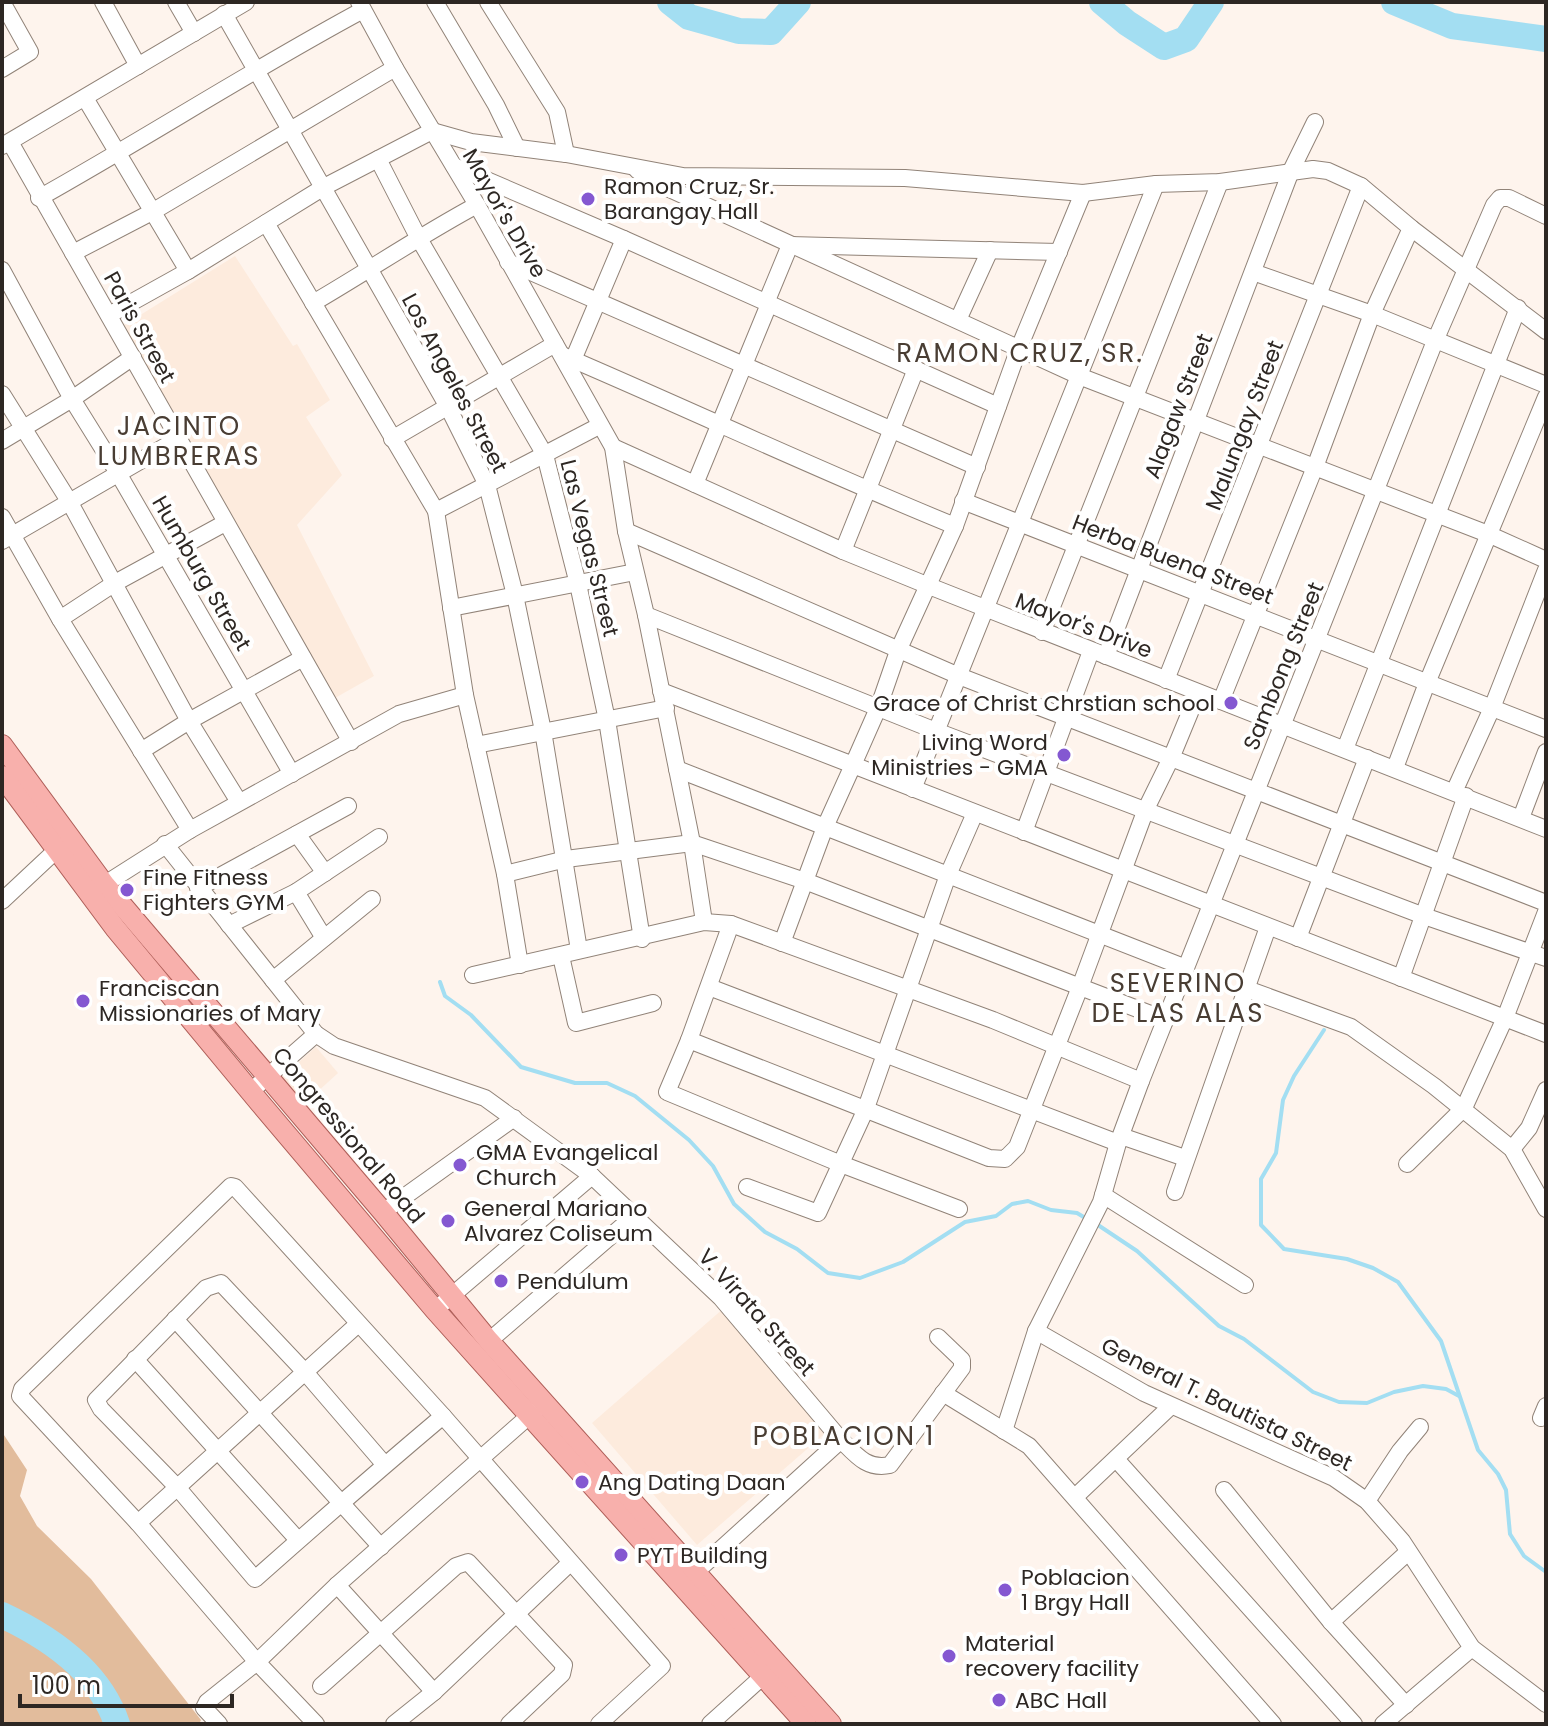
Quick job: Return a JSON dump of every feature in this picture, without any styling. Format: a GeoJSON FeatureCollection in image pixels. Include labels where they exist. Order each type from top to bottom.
{"type":"FeatureCollection","features":[{"type":"Feature","properties":{"kind":"main road","name":"Congressional Road"},"geometry":{"type":"LineString","coordinates":[[2,745],[63,844],[250,1092],[435,1310],[538,1408],[690,1578],[770,1670],[806,1724]]}},
{"type":"Feature","properties":{"kind":"main road","name":"Congressional Road"},"geometry":{"type":"LineString","coordinates":[[2,776],[63,844]]}},
{"type":"Feature","properties":{"kind":"main road","name":"Congressional Road"},"geometry":{"type":"LineString","coordinates":[[96,889],[268,1077],[383,1212],[489,1341],[538,1408]]}},
{"type":"Feature","properties":{"kind":"main road","name":"Congressional Road"},"geometry":{"type":"LineString","coordinates":[[770,1670],[831,1724]]}},
{"type":"Feature","properties":{"kind":"street"},"geometry":{"type":"LineString","coordinates":[[2,2],[30,52],[2,69]]}},
{"type":"Feature","properties":{"kind":"street"},"geometry":{"type":"LineString","coordinates":[[176,2],[194,33]]}},
{"type":"Feature","properties":{"kind":"street"},"geometry":{"type":"LineString","coordinates":[[6,144],[246,2]]}},
{"type":"Feature","properties":{"kind":"street"},"geometry":{"type":"LineString","coordinates":[[435,2],[496,105],[517,148]]}},
{"type":"Feature","properties":{"kind":"street"},"geometry":{"type":"LineString","coordinates":[[488,2],[557,112],[566,154]]}},
{"type":"Feature","properties":{"kind":"street"},"geometry":{"type":"LineString","coordinates":[[109,4],[138,66]]}},
{"type":"Feature","properties":{"kind":"street"},"geometry":{"type":"LineString","coordinates":[[39,198],[118,154],[361,6]]}},
{"type":"Feature","properties":{"kind":"street","name":"Mayor's Drive"},"geometry":{"type":"LineString","coordinates":[[361,6],[564,353],[599,426],[613,447],[626,531],[666,708],[692,843],[704,922]]}},
{"type":"Feature","properties":{"kind":"street","name":"Los Angeles Street"},"geometry":{"type":"LineString","coordinates":[[224,14],[448,407],[487,485],[515,595],[543,731],[579,950]]}},
{"type":"Feature","properties":{"kind":"street"},"geometry":{"type":"LineString","coordinates":[[73,253],[152,212],[395,68]]}},
{"type":"Feature","properties":{"kind":"street"},"geometry":{"type":"LineString","coordinates":[[85,98],[188,271]]}},
{"type":"Feature","properties":{"kind":"street","name":"Alagaw Street"},"geometry":{"type":"LineString","coordinates":[[1024,832],[1067,717],[1138,571],[1291,171],[1315,122]]}},
{"type":"Feature","properties":{"kind":"street"},"geometry":{"type":"LineString","coordinates":[[109,315],[188,271],[324,187],[432,131],[471,142],[566,154],[683,176],[905,178],[1083,193],[1156,184],[1220,182],[1313,169],[1328,171],[1361,186],[1546,331]]}},
{"type":"Feature","properties":{"kind":"street","name":"Paris Street"},"geometry":{"type":"LineString","coordinates":[[6,144],[109,315],[351,742]]}},
{"type":"Feature","properties":{"kind":"street","name":"Las Vegas Street"},"geometry":{"type":"LineString","coordinates":[[378,159],[418,237],[545,455],[578,584],[607,720],[642,939]]}},
{"type":"Feature","properties":{"kind":"street"},"geometry":{"type":"LineString","coordinates":[[454,166],[998,406]]}},
{"type":"Feature","properties":{"kind":"street"},"geometry":{"type":"LineString","coordinates":[[634,167],[645,178],[1079,376],[1488,534],[1546,560]]}},
{"type":"Feature","properties":{"kind":"street"},"geometry":{"type":"LineString","coordinates":[[1042,632],[1220,182]]}},
{"type":"Feature","properties":{"kind":"street"},"geometry":{"type":"LineString","coordinates":[[913,789],[1156,184]]}},
{"type":"Feature","properties":{"kind":"street","name":"Malungay Street"},"geometry":{"type":"LineString","coordinates":[[1166,680],[1361,186]]}},
{"type":"Feature","properties":{"kind":"street"},"geometry":{"type":"LineString","coordinates":[[782,943],[825,827],[879,706],[898,651],[955,526],[1019,348],[1083,193]]}},
{"type":"Feature","properties":{"kind":"street","name":"Sambong Street"},"geometry":{"type":"LineString","coordinates":[[1004,1431],[1036,1331],[1102,1199],[1119,1139],[1141,1081],[1435,341],[1494,205],[1500,198],[1509,198],[1546,216]]}},
{"type":"Feature","properties":{"kind":"street"},"geometry":{"type":"LineString","coordinates":[[313,303],[369,271],[418,237],[477,205]]}},
{"type":"Feature","properties":{"kind":"street"},"geometry":{"type":"LineString","coordinates":[[266,223],[436,511],[465,695],[505,874],[520,965]]}},
{"type":"Feature","properties":{"kind":"street"},"geometry":{"type":"LineString","coordinates":[[1221,701],[1315,467],[1372,314],[1411,228]]}},
{"type":"Feature","properties":{"kind":"street"},"geometry":{"type":"LineString","coordinates":[[392,439],[499,376],[564,353],[598,301],[624,239]]}},
{"type":"Feature","properties":{"kind":"street"},"geometry":{"type":"LineString","coordinates":[[790,245],[1059,252]]}},
{"type":"Feature","properties":{"kind":"street"},"geometry":{"type":"LineString","coordinates":[[695,484],[790,245]]}},
{"type":"Feature","properties":{"kind":"street"},"geometry":{"type":"LineString","coordinates":[[958,320],[990,250]]}},
{"type":"Feature","properties":{"kind":"street"},"geometry":{"type":"LineString","coordinates":[[508,262],[977,467]]}},
{"type":"Feature","properties":{"kind":"street","name":"Humburg Street"},"geometry":{"type":"LineString","coordinates":[[2,270],[72,399],[292,774]]}},
{"type":"Feature","properties":{"kind":"street"},"geometry":{"type":"LineString","coordinates":[[1253,272],[1372,314],[1546,385]]}},
{"type":"Feature","properties":{"kind":"street"},"geometry":{"type":"LineString","coordinates":[[1345,749],[1518,308]]}},
{"type":"Feature","properties":{"kind":"street"},"geometry":{"type":"LineString","coordinates":[[564,353],[869,491],[955,526]]}},
{"type":"Feature","properties":{"kind":"street"},"geometry":{"type":"LineString","coordinates":[[2,441],[72,399],[133,357]]}},
{"type":"Feature","properties":{"kind":"street"},"geometry":{"type":"LineString","coordinates":[[843,551],[916,369]]}},
{"type":"Feature","properties":{"kind":"street"},"geometry":{"type":"LineString","coordinates":[[2,394],[69,501],[189,721],[239,802]]}},
{"type":"Feature","properties":{"kind":"street"},"geometry":{"type":"LineString","coordinates":[[1395,768],[1427,683],[1546,397]]}},
{"type":"Feature","properties":{"kind":"street"},"geometry":{"type":"LineString","coordinates":[[436,511],[599,426]]}},
{"type":"Feature","properties":{"kind":"street"},"geometry":{"type":"LineString","coordinates":[[7,538],[178,439]]}},
{"type":"Feature","properties":{"kind":"street","name":"Mayor's Drive"},"geometry":{"type":"LineString","coordinates":[[613,447],[843,551],[1546,829]]}},
{"type":"Feature","properties":{"kind":"street","name":"Herba Buena Street"},"geometry":{"type":"LineString","coordinates":[[963,501],[1546,729]]}},
{"type":"Feature","properties":{"kind":"street"},"geometry":{"type":"LineString","coordinates":[[2,517],[7,538],[190,830]]}},
{"type":"Feature","properties":{"kind":"street"},"geometry":{"type":"LineString","coordinates":[[60,619],[115,583],[225,523]]}},
{"type":"Feature","properties":{"kind":"street"},"geometry":{"type":"LineString","coordinates":[[626,531],[959,676],[1546,903]]}},
{"type":"Feature","properties":{"kind":"street"},"geometry":{"type":"LineString","coordinates":[[1401,978],[1443,862],[1460,794],[1546,570]]}},
{"type":"Feature","properties":{"kind":"street"},"geometry":{"type":"LineString","coordinates":[[451,608],[635,572]]}},
{"type":"Feature","properties":{"kind":"street"},"geometry":{"type":"LineString","coordinates":[[646,615],[936,731],[1424,916],[1538,955]]}},
{"type":"Feature","properties":{"kind":"street"},"geometry":{"type":"LineString","coordinates":[[141,751],[303,658]]}},
{"type":"Feature","properties":{"kind":"street"},"geometry":{"type":"LineString","coordinates":[[661,691],[1546,1034]]}},
{"type":"Feature","properties":{"kind":"street"},"geometry":{"type":"LineString","coordinates":[[689,1040],[865,1111],[997,1160],[1005,1159],[1017,1147],[1146,809],[1198,693]]}},
{"type":"Feature","properties":{"kind":"street"},"geometry":{"type":"LineString","coordinates":[[96,889],[165,844],[399,714],[465,695]]}},
{"type":"Feature","properties":{"kind":"street"},"geometry":{"type":"LineString","coordinates":[[476,745],[666,708]]}},
{"type":"Feature","properties":{"kind":"street"},"geometry":{"type":"LineString","coordinates":[[1521,818],[1546,752]]}},
{"type":"Feature","properties":{"kind":"street"},"geometry":{"type":"LineString","coordinates":[[1298,938],[1367,758]]}},
{"type":"Feature","properties":{"kind":"street"},"geometry":{"type":"LineString","coordinates":[[677,769],[1186,968]]}},
{"type":"Feature","properties":{"kind":"street"},"geometry":{"type":"LineString","coordinates":[[198,888],[348,806]]}},
{"type":"Feature","properties":{"kind":"street"},"geometry":{"type":"LineString","coordinates":[[747,1187],[818,1213],[865,1111],[928,929],[975,813]]}},
{"type":"Feature","properties":{"kind":"street"},"geometry":{"type":"LineString","coordinates":[[297,834],[325,873]]}},
{"type":"Feature","properties":{"kind":"street"},"geometry":{"type":"LineString","coordinates":[[229,925],[296,892],[379,837]]}},
{"type":"Feature","properties":{"kind":"street"},"geometry":{"type":"LineString","coordinates":[[505,874],[566,859],[692,843],[805,881],[1166,1020]]}},
{"type":"Feature","properties":{"kind":"street"},"geometry":{"type":"LineString","coordinates":[[2,901],[63,844]]}},
{"type":"Feature","properties":{"kind":"street"},"geometry":{"type":"LineString","coordinates":[[165,844],[316,1034],[250,1092]]}},
{"type":"Feature","properties":{"kind":"street"},"geometry":{"type":"LineString","coordinates":[[296,892],[324,938]]}},
{"type":"Feature","properties":{"kind":"street"},"geometry":{"type":"LineString","coordinates":[[273,980],[372,899]]}},
{"type":"Feature","properties":{"kind":"street"},"geometry":{"type":"LineString","coordinates":[[1407,1164],[1464,1108],[1538,955],[1546,912]]}},
{"type":"Feature","properties":{"kind":"street"},"geometry":{"type":"LineString","coordinates":[[473,975],[642,939],[704,922],[731,924],[1057,1046],[1141,1081]]}},
{"type":"Feature","properties":{"kind":"street"},"geometry":{"type":"LineString","coordinates":[[731,924],[667,1092],[959,1209]]}},
{"type":"Feature","properties":{"kind":"street"},"geometry":{"type":"LineString","coordinates":[[1175,1192],[1268,927]]}},
{"type":"Feature","properties":{"kind":"street"},"geometry":{"type":"LineString","coordinates":[[561,956],[576,1023],[653,1003]]}},
{"type":"Feature","properties":{"kind":"street"},"geometry":{"type":"LineString","coordinates":[[709,987],[1032,1110],[1185,1158]]}},
{"type":"Feature","properties":{"kind":"street"},"geometry":{"type":"LineString","coordinates":[[1247,989],[1351,1027],[1464,1108],[1512,1149],[1546,1209]]}},
{"type":"Feature","properties":{"kind":"street","name":"V. Virata Street"},"geometry":{"type":"LineString","coordinates":[[316,1034],[334,1046],[485,1098],[592,1176],[721,1298],[841,1440],[863,1461],[877,1468],[890,1465],[963,1364],[938,1337]]}},
{"type":"Feature","properties":{"kind":"street"},"geometry":{"type":"LineString","coordinates":[[1512,1149],[1529,1128],[1546,1090]]}},
{"type":"Feature","properties":{"kind":"street"},"geometry":{"type":"LineString","coordinates":[[383,1212],[514,1118]]}},
{"type":"Feature","properties":{"kind":"street"},"geometry":{"type":"LineString","coordinates":[[435,1310],[592,1176]]}},
{"type":"Feature","properties":{"kind":"street"},"geometry":{"type":"LineString","coordinates":[[316,1724],[257,1662],[138,1523],[19,1392],[231,1186],[443,1416],[662,1666],[599,1724]]}},
{"type":"Feature","properties":{"kind":"street"},"geometry":{"type":"LineString","coordinates":[[1102,1199],[1245,1285]]}},
{"type":"Feature","properties":{"kind":"street"},"geometry":{"type":"LineString","coordinates":[[489,1341],[634,1216]]}},
{"type":"Feature","properties":{"kind":"street"},"geometry":{"type":"LineString","coordinates":[[385,1465],[305,1372],[221,1283],[206,1288],[98,1398],[97,1404],[177,1487],[255,1579],[443,1416]]}},
{"type":"Feature","properties":{"kind":"street"},"geometry":{"type":"LineString","coordinates":[[175,1319],[381,1547]]}},
{"type":"Feature","properties":{"kind":"street"},"geometry":{"type":"LineString","coordinates":[[138,1523],[358,1324]]}},
{"type":"Feature","properties":{"kind":"street","name":"General T. Bautista Street"},"geometry":{"type":"LineString","coordinates":[[1036,1331],[1171,1406],[1334,1478],[1367,1501],[1402,1541],[1472,1648],[1546,1704]]}},
{"type":"Feature","properties":{"kind":"street"},"geometry":{"type":"LineString","coordinates":[[135,1359],[298,1540]]}},
{"type":"Feature","properties":{"kind":"street"},"geometry":{"type":"LineString","coordinates":[[943,1393],[1029,1446],[1273,1724]]}},
{"type":"Feature","properties":{"kind":"street"},"geometry":{"type":"LineString","coordinates":[[1075,1497],[1171,1406]]}},
{"type":"Feature","properties":{"kind":"street"},"geometry":{"type":"LineString","coordinates":[[219,1724],[205,1710],[205,1704],[257,1662],[337,1585],[538,1408]]}},
{"type":"Feature","properties":{"kind":"street"},"geometry":{"type":"LineString","coordinates":[[1367,1501],[1420,1427]]}},
{"type":"Feature","properties":{"kind":"street"},"geometry":{"type":"LineString","coordinates":[[690,1578],[841,1440]]}},
{"type":"Feature","properties":{"kind":"street"},"geometry":{"type":"LineString","coordinates":[[1116,1459],[1354,1724]]}},
{"type":"Feature","properties":{"kind":"street"},"geometry":{"type":"LineString","coordinates":[[1224,1490],[1331,1622],[1406,1705]]}},
{"type":"Feature","properties":{"kind":"street"},"geometry":{"type":"LineString","coordinates":[[1331,1622],[1408,1552]]}},
{"type":"Feature","properties":{"kind":"street"},"geometry":{"type":"LineString","coordinates":[[321,1686],[462,1562],[471,1563],[564,1665],[564,1669],[509,1724]]}},
{"type":"Feature","properties":{"kind":"street"},"geometry":{"type":"LineString","coordinates":[[394,1724],[434,1692],[570,1563]]}},
{"type":"Feature","properties":{"kind":"street"},"geometry":{"type":"LineString","coordinates":[[337,1585],[434,1692]]}},
{"type":"Feature","properties":{"kind":"street"},"geometry":{"type":"LineString","coordinates":[[1383,1724],[1472,1648]]}},
{"type":"Feature","properties":{"kind":"street"},"geometry":{"type":"LineString","coordinates":[[712,1724],[770,1670]]}},
{"type":"Feature","properties":{"kind":"shaded area"},"geometry":{"type":"Polygon","coordinates":[[[235,256],[293,346],[297,344],[330,400],[306,417],[342,475],[297,525],[374,676],[335,698],[121,327],[235,256]]]}},
{"type":"Feature","properties":{"kind":"shaded area"},"geometry":{"type":"Polygon","coordinates":[[[316,1047],[338,1073],[305,1103],[282,1077],[316,1047]]]}},
{"type":"Feature","properties":{"kind":"shaded area"},"geometry":{"type":"Polygon","coordinates":[[[724,1308],[829,1430],[697,1545],[592,1423],[724,1308]]]}},
{"type":"Feature","properties":{"kind":"shaded area"},"geometry":{"type":"Polygon","coordinates":[[[2,1432],[27,1470],[20,1496],[37,1526],[91,1579],[201,1720],[199,1724],[2,1724],[2,1432]]]}},
{"type":"Feature","properties":{"kind":"waterway"},"geometry":{"type":"LineString","coordinates":[[670,2],[689,17],[739,31],[771,32],[798,2]]}},
{"type":"Feature","properties":{"kind":"waterway"},"geometry":{"type":"LineString","coordinates":[[1102,2],[1164,47],[1186,39],[1211,2]]}},
{"type":"Feature","properties":{"kind":"waterway"},"geometry":{"type":"LineString","coordinates":[[1394,2],[1452,26],[1546,39]]}},
{"type":"Feature","properties":{"kind":"waterway"},"geometry":{"type":"LineString","coordinates":[[440,982],[445,996],[471,1015],[521,1067],[575,1083],[607,1083],[635,1096],[689,1140],[713,1166],[734,1204],[765,1232],[797,1249],[828,1273],[860,1278],[903,1262],[965,1222],[996,1216],[1012,1204],[1028,1201],[1051,1210],[1077,1213],[1087,1219]]}},
{"type":"Feature","properties":{"kind":"waterway"},"geometry":{"type":"LineString","coordinates":[[1324,1030],[1294,1076],[1283,1100],[1276,1153],[1261,1179],[1261,1225],[1284,1249],[1347,1259],[1373,1268],[1398,1282],[1441,1341],[1478,1450],[1498,1474],[1506,1490],[1510,1534],[1524,1556],[1546,1572]]}},
{"type":"Feature","properties":{"kind":"waterway"},"geometry":{"type":"LineString","coordinates":[[1095,1223],[1137,1251],[1219,1326],[1244,1339],[1313,1392],[1339,1402],[1367,1403],[1394,1392],[1423,1386],[1446,1389],[1459,1396]]}},
{"type":"Feature","properties":{"kind":"waterway"},"geometry":{"type":"LineString","coordinates":[[2,1615],[55,1645],[86,1672],[109,1705],[117,1724]]}},
{"type":"Feature","properties":{"kind":"place","name":"Ramon Cruz, Sr. Barangay Hall"},"geometry":{"type":"Point","coordinates":[588,199]}},
{"type":"Feature","properties":{"kind":"place","name":"Grace of Christ Chrstian school"},"geometry":{"type":"Point","coordinates":[1231,703]}},
{"type":"Feature","properties":{"kind":"place","name":"Living Word Ministries - GMA"},"geometry":{"type":"Point","coordinates":[1064,755]}},
{"type":"Feature","properties":{"kind":"place","name":"Fine Fitness Fighters GYM"},"geometry":{"type":"Point","coordinates":[127,890]}},
{"type":"Feature","properties":{"kind":"place","name":"Franciscan Missionaries of Mary"},"geometry":{"type":"Point","coordinates":[83,1001]}},
{"type":"Feature","properties":{"kind":"place","name":"GMA Evangelical Church"},"geometry":{"type":"Point","coordinates":[460,1165]}},
{"type":"Feature","properties":{"kind":"place","name":"General Mariano Alvarez Coliseum"},"geometry":{"type":"Point","coordinates":[448,1221]}},
{"type":"Feature","properties":{"kind":"place","name":"Pendulum"},"geometry":{"type":"Point","coordinates":[501,1281]}},
{"type":"Feature","properties":{"kind":"place","name":"Ang Dating Daan"},"geometry":{"type":"Point","coordinates":[582,1482]}},
{"type":"Feature","properties":{"kind":"place","name":"PYT Building"},"geometry":{"type":"Point","coordinates":[621,1555]}},
{"type":"Feature","properties":{"kind":"place","name":"Poblacion 1 Brgy Hall"},"geometry":{"type":"Point","coordinates":[1005,1590]}},
{"type":"Feature","properties":{"kind":"place","name":"Material recovery facility"},"geometry":{"type":"Point","coordinates":[949,1656]}},
{"type":"Feature","properties":{"kind":"place","name":"ABC Hall"},"geometry":{"type":"Point","coordinates":[999,1700]}},
{"type":"Feature","properties":{"kind":"district","name":"RAMON CRUZ, SR."},"geometry":{"type":"Point","coordinates":[1020,353]}},
{"type":"Feature","properties":{"kind":"district","name":"JACINTO LUMBRERAS"},"geometry":{"type":"Point","coordinates":[179,441]}},
{"type":"Feature","properties":{"kind":"district","name":"SEVERINO DE LAS ALAS"},"geometry":{"type":"Point","coordinates":[1178,998]}},
{"type":"Feature","properties":{"kind":"district","name":"POBLACION 1"},"geometry":{"type":"Point","coordinates":[844,1436]}}]}
